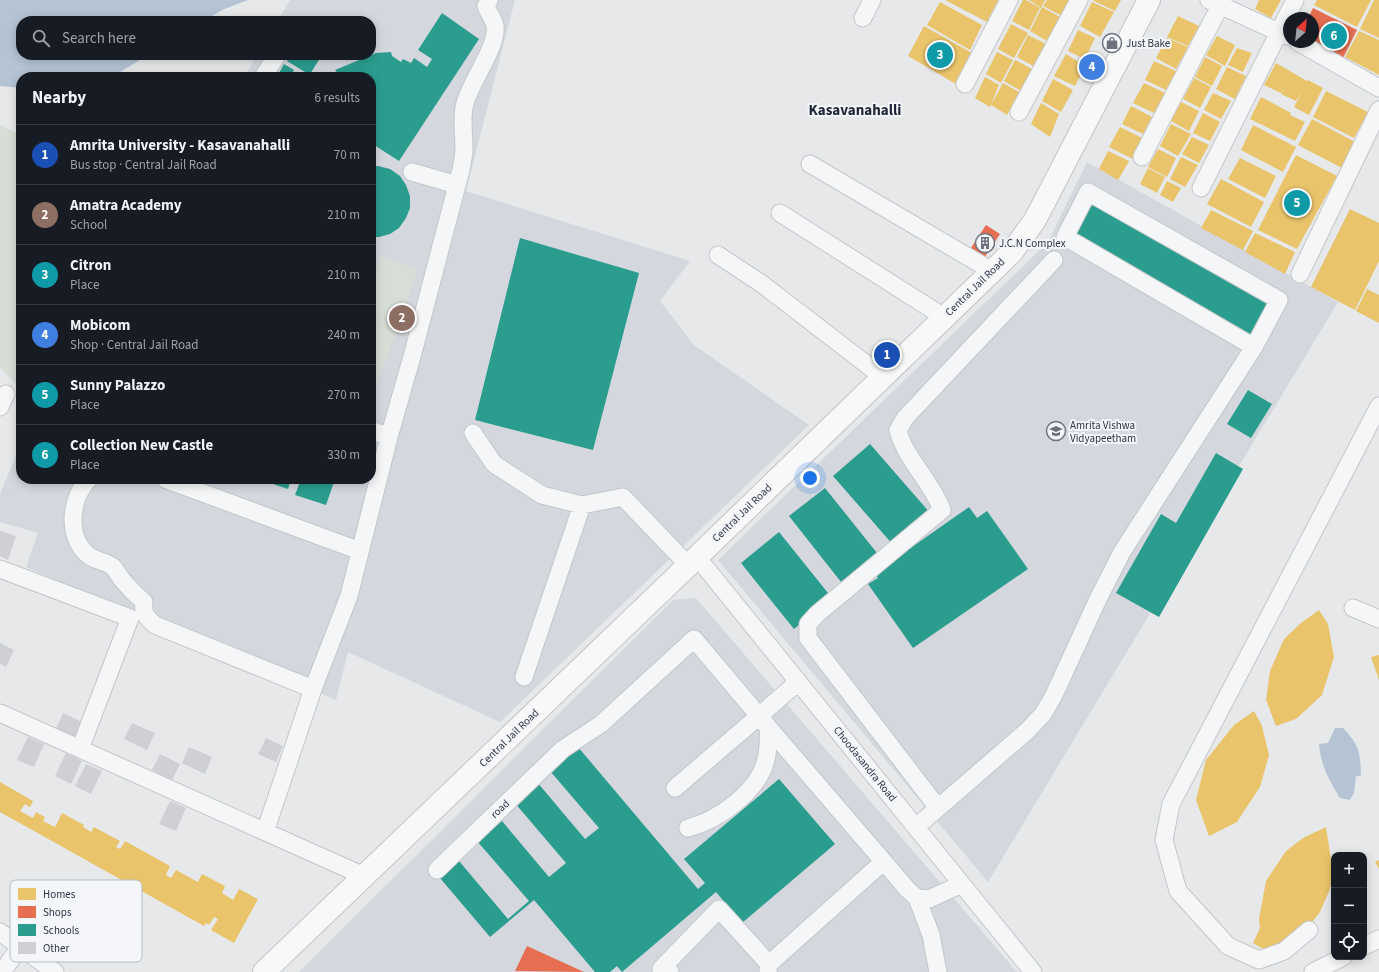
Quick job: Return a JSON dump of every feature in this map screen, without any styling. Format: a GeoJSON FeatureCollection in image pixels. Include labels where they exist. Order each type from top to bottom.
{"type":"FeatureCollection","features":[{"type":"Feature","properties":{"kind":"main road","name":"Central Jail Road"},"geometry":{"type":"LineString","coordinates":[[264,972],[1012,252],[1035,220],[1149,0]]}},
{"type":"Feature","properties":{"kind":"street"},"geometry":{"type":"LineString","coordinates":[[265,832],[313,689],[349,596],[389,437],[413,353],[461,170],[464,151],[463,115],[465,104],[470,87],[486,58],[495,32],[493,20],[486,6],[489,0]]}},
{"type":"Feature","properties":{"kind":"street"},"geometry":{"type":"LineString","coordinates":[[863,18],[872,0]]}},
{"type":"Feature","properties":{"kind":"street"},"geometry":{"type":"LineString","coordinates":[[965,84],[1009,0]]}},
{"type":"Feature","properties":{"kind":"street"},"geometry":{"type":"LineString","coordinates":[[1019,112],[1079,0]]}},
{"type":"Feature","properties":{"kind":"street"},"geometry":{"type":"LineString","coordinates":[[1291,12],[1295,0]]}},
{"type":"Feature","properties":{"kind":"street"},"geometry":{"type":"LineString","coordinates":[[1142,157],[1217,2],[1283,34]]}},
{"type":"Feature","properties":{"kind":"street"},"geometry":{"type":"LineString","coordinates":[[1201,188],[1283,36]]}},
{"type":"Feature","properties":{"kind":"street"},"geometry":{"type":"LineString","coordinates":[[1309,48],[1379,88]]}},
{"type":"Feature","properties":{"kind":"street"},"geometry":{"type":"LineString","coordinates":[[266,72],[274,60]]}},
{"type":"Feature","properties":{"kind":"street"},"geometry":{"type":"LineString","coordinates":[[1300,274],[1379,110]]}},
{"type":"Feature","properties":{"kind":"street"},"geometry":{"type":"LineString","coordinates":[[810,164],[992,271]]}},
{"type":"Feature","properties":{"kind":"street"},"geometry":{"type":"LineString","coordinates":[[412,172],[457,185]]}},
{"type":"Feature","properties":{"kind":"street"},"geometry":{"type":"LineString","coordinates":[[916,827],[1027,732],[1043,714],[1054,695],[1098,599],[1122,552],[1254,346],[1279,300],[1088,192],[1065,236],[1254,346]]}},
{"type":"Feature","properties":{"kind":"street"},"geometry":{"type":"LineString","coordinates":[[780,213],[944,317]]}},
{"type":"Feature","properties":{"kind":"street"},"geometry":{"type":"LineString","coordinates":[[718,256],[762,284],[882,377]]}},
{"type":"Feature","properties":{"kind":"street"},"geometry":{"type":"LineString","coordinates":[[938,808],[808,638],[808,624],[823,609],[942,510],[938,497],[900,441],[898,430],[906,418],[1054,260]]}},
{"type":"Feature","properties":{"kind":"street"},"geometry":{"type":"LineString","coordinates":[[1309,930],[1284,951],[1254,966],[1228,946],[1178,891],[1164,840],[1171,804],[1379,406]]}},
{"type":"Feature","properties":{"kind":"street"},"geometry":{"type":"LineString","coordinates":[[376,432],[389,437]]}},
{"type":"Feature","properties":{"kind":"street"},"geometry":{"type":"LineString","coordinates":[[473,433],[494,464],[542,495],[582,505],[524,677]]}},
{"type":"Feature","properties":{"kind":"street"},"geometry":{"type":"LineString","coordinates":[[84,484],[77,499],[73,517],[75,533],[81,547],[89,556],[112,567],[124,582],[144,602],[143,610],[147,618],[155,625],[313,689]]}},
{"type":"Feature","properties":{"kind":"street"},"geometry":{"type":"LineString","coordinates":[[179,484],[360,551]]}},
{"type":"Feature","properties":{"kind":"street","name":"Choodasandra Road"},"geometry":{"type":"LineString","coordinates":[[582,505],[623,497],[692,561],[798,682],[1033,972]]}},
{"type":"Feature","properties":{"kind":"street"},"geometry":{"type":"LineString","coordinates":[[0,569],[130,618],[80,749]]}},
{"type":"Feature","properties":{"kind":"street"},"geometry":{"type":"LineString","coordinates":[[1353,608],[1379,619]]}},
{"type":"Feature","properties":{"kind":"street","name":"road"},"geometry":{"type":"LineString","coordinates":[[436,870],[563,749],[601,724],[694,639],[764,721]]}},
{"type":"Feature","properties":{"kind":"street"},"geometry":{"type":"LineString","coordinates":[[675,788],[764,721],[798,682]]}},
{"type":"Feature","properties":{"kind":"street"},"geometry":{"type":"LineString","coordinates":[[0,713],[364,876]]}},
{"type":"Feature","properties":{"kind":"street"},"geometry":{"type":"LineString","coordinates":[[688,828],[701,825],[729,809],[755,783],[766,762],[769,740],[764,721]]}},
{"type":"Feature","properties":{"kind":"street"},"geometry":{"type":"LineString","coordinates":[[764,721],[883,862],[917,898],[931,935],[938,972]]}},
{"type":"Feature","properties":{"kind":"street"},"geometry":{"type":"LineString","coordinates":[[670,972],[661,969],[719,909],[769,968],[883,862]]}},
{"type":"Feature","properties":{"kind":"street"},"geometry":{"type":"LineString","coordinates":[[917,898],[929,898],[962,884]]}},
{"type":"Feature","properties":{"kind":"street"},"geometry":{"type":"LineString","coordinates":[[0,932],[10,940]]}},
{"type":"Feature","properties":{"kind":"street"},"geometry":{"type":"LineString","coordinates":[[1367,945],[1379,939]]}},
{"type":"Feature","properties":{"kind":"street"},"geometry":{"type":"LineString","coordinates":[[1312,972],[1336,960]]}},
{"type":"Feature","properties":{"kind":"street"},"geometry":{"type":"LineString","coordinates":[[41,962],[55,972]]}},
{"type":"Feature","properties":{"kind":"shaded area"},"geometry":{"type":"Polygon","coordinates":[[[290,0],[515,0],[466,191],[690,261],[660,301],[694,345],[809,425],[500,722],[348,652],[336,700],[26,567],[38,533],[0,522],[0,494],[16,456],[16,484],[376,484],[376,72],[247,72],[254,60],[376,60],[376,16],[280,16],[290,0]]]}},
{"type":"Feature","properties":{"kind":"shaded area"},"geometry":{"type":"Polygon","coordinates":[[[0,125],[16,133],[16,384],[0,368],[0,125]]]}},
{"type":"Feature","properties":{"kind":"shaded area","name":"Amrita Vishwa Vidyapeetham"},"geometry":{"type":"Polygon","coordinates":[[[1087,162],[1338,302],[988,882],[718,560],[1048,242],[1087,162]]]}},
{"type":"Feature","properties":{"kind":"shaded area"},"geometry":{"type":"Polygon","coordinates":[[[381,256],[418,269],[376,389],[376,270],[381,256]]]}},
{"type":"Feature","properties":{"kind":"shaded area"},"geometry":{"type":"Polygon","coordinates":[[[696,598],[1017,972],[299,972],[673,600],[696,598]]]}},
{"type":"Feature","properties":{"kind":"water"},"geometry":{"type":"Polygon","coordinates":[[[0,0],[248,0],[222,10],[212,16],[16,16],[16,60],[140,60],[120,72],[16,72],[16,88],[0,86],[0,0]]]}},
{"type":"Feature","properties":{"kind":"water"},"geometry":{"type":"Polygon","coordinates":[[[1335,728],[1343,728],[1353,740],[1358,750],[1361,776],[1356,776],[1354,793],[1350,800],[1340,798],[1326,772],[1320,752],[1319,744],[1328,743],[1335,728]]]}},
{"type":"Feature","properties":{"kind":"building: Homes"},"geometry":{"type":"Polygon","coordinates":[[[945,0],[998,0],[987,22],[945,0]]]}},
{"type":"Feature","properties":{"kind":"building: Homes"},"geometry":{"type":"Polygon","coordinates":[[[1023,0],[1026,0],[1040,8],[1029,30],[1012,21],[1023,0]]]}},
{"type":"Feature","properties":{"kind":"building: Homes"},"geometry":{"type":"Polygon","coordinates":[[[1029,0],[1045,0],[1041,8],[1029,0]]]}},
{"type":"Feature","properties":{"kind":"building: Homes"},"geometry":{"type":"Polygon","coordinates":[[[1047,0],[1070,0],[1062,16],[1043,6],[1047,0]]]}},
{"type":"Feature","properties":{"kind":"building: Homes"},"geometry":{"type":"Polygon","coordinates":[[[1092,0],[1121,0],[1115,11],[1092,0]]]}},
{"type":"Feature","properties":{"kind":"building: Homes"},"geometry":{"type":"Polygon","coordinates":[[[1259,0],[1281,0],[1271,18],[1255,9],[1259,0]]]}},
{"type":"Feature","properties":{"kind":"building: Homes"},"geometry":{"type":"Polygon","coordinates":[[[1317,0],[1371,0],[1357,27],[1314,5],[1317,0]]]}},
{"type":"Feature","properties":{"kind":"building: Homes"},"geometry":{"type":"Polygon","coordinates":[[[1374,0],[1379,0],[1379,38],[1360,29],[1374,0]]]}},
{"type":"Feature","properties":{"kind":"building: Homes"},"geometry":{"type":"Polygon","coordinates":[[[940,2],[982,25],[970,50],[927,25],[940,2]]]}},
{"type":"Feature","properties":{"kind":"building: Homes"},"geometry":{"type":"Polygon","coordinates":[[[1092,2],[1114,12],[1100,37],[1080,26],[1092,2]]]}},
{"type":"Feature","properties":{"kind":"building: Homes"},"geometry":{"type":"Polygon","coordinates":[[[1042,7],[1060,17],[1047,41],[1030,31],[1042,7]]]}},
{"type":"Feature","properties":{"kind":"building: Homes"},"geometry":{"type":"Polygon","coordinates":[[[1178,16],[1199,26],[1188,46],[1167,37],[1178,16]]]}},
{"type":"Feature","properties":{"kind":"building: Homes"},"geometry":{"type":"Polygon","coordinates":[[[1011,24],[1028,33],[1014,58],[998,49],[1011,24]]]}},
{"type":"Feature","properties":{"kind":"building: Homes"},"geometry":{"type":"Polygon","coordinates":[[[924,26],[972,53],[956,84],[908,56],[924,26]]]}},
{"type":"Feature","properties":{"kind":"building: Homes"},"geometry":{"type":"Polygon","coordinates":[[[1078,30],[1095,38],[1085,59],[1068,51],[1078,30]]]}},
{"type":"Feature","properties":{"kind":"building: Homes"},"geometry":{"type":"Polygon","coordinates":[[[1359,31],[1379,40],[1379,75],[1345,57],[1359,31]]]}},
{"type":"Feature","properties":{"kind":"building: Homes"},"geometry":{"type":"Polygon","coordinates":[[[1028,35],[1046,44],[1035,67],[1017,57],[1028,35]]]}},
{"type":"Feature","properties":{"kind":"building: Homes"},"geometry":{"type":"Polygon","coordinates":[[[1217,36],[1235,45],[1225,66],[1206,55],[1217,36]]]}},
{"type":"Feature","properties":{"kind":"building: Homes"},"geometry":{"type":"Polygon","coordinates":[[[1167,38],[1188,47],[1176,69],[1156,58],[1167,38]]]}},
{"type":"Feature","properties":{"kind":"building: Homes"},"geometry":{"type":"Polygon","coordinates":[[[1237,48],[1252,53],[1243,72],[1228,65],[1237,48]]]}},
{"type":"Feature","properties":{"kind":"building: Homes"},"geometry":{"type":"Polygon","coordinates":[[[997,52],[1013,60],[1001,83],[986,74],[997,52]]]}},
{"type":"Feature","properties":{"kind":"building: Homes"},"geometry":{"type":"Polygon","coordinates":[[[1066,54],[1085,66],[1075,86],[1054,76],[1066,54]]]}},
{"type":"Feature","properties":{"kind":"building: Homes"},"geometry":{"type":"Polygon","coordinates":[[[1205,57],[1222,66],[1212,86],[1195,77],[1205,57]]]}},
{"type":"Feature","properties":{"kind":"building: Homes"},"geometry":{"type":"Polygon","coordinates":[[[1015,60],[1032,69],[1021,91],[1004,81],[1015,60]]]}},
{"type":"Feature","properties":{"kind":"building: Homes"},"geometry":{"type":"Polygon","coordinates":[[[1154,61],[1176,71],[1166,90],[1145,80],[1154,61]]]}},
{"type":"Feature","properties":{"kind":"building: Homes"},"geometry":{"type":"Polygon","coordinates":[[[1276,63],[1307,81],[1308,80],[1323,88],[1309,115],[1294,107],[1302,91],[1296,101],[1281,94],[1287,82],[1281,93],[1264,85],[1276,63]]]}},
{"type":"Feature","properties":{"kind":"building: Homes"},"geometry":{"type":"Polygon","coordinates":[[[1227,67],[1246,76],[1235,99],[1216,89],[1227,67]]]}},
{"type":"Feature","properties":{"kind":"building: Homes"},"geometry":{"type":"Polygon","coordinates":[[[985,77],[999,85],[990,107],[975,98],[985,77]]]}},
{"type":"Feature","properties":{"kind":"building: Homes"},"geometry":{"type":"Polygon","coordinates":[[[1194,78],[1211,87],[1200,108],[1183,99],[1194,78]]]}},
{"type":"Feature","properties":{"kind":"building: Homes"},"geometry":{"type":"Polygon","coordinates":[[[1053,79],[1073,90],[1061,112],[1042,101],[1053,79]]]}},
{"type":"Feature","properties":{"kind":"building: Homes"},"geometry":{"type":"Polygon","coordinates":[[[1003,83],[1019,92],[1007,115],[991,105],[1003,83]]]}},
{"type":"Feature","properties":{"kind":"building: Homes"},"geometry":{"type":"Polygon","coordinates":[[[1144,83],[1165,93],[1154,113],[1133,103],[1144,83]]]}},
{"type":"Feature","properties":{"kind":"building: Homes"},"geometry":{"type":"Polygon","coordinates":[[[1326,91],[1368,112],[1354,138],[1313,117],[1326,91]]]}},
{"type":"Feature","properties":{"kind":"building: Homes"},"geometry":{"type":"Polygon","coordinates":[[[1213,93],[1231,101],[1221,119],[1204,110],[1213,93]]]}},
{"type":"Feature","properties":{"kind":"building: Homes"},"geometry":{"type":"Polygon","coordinates":[[[1261,97],[1291,113],[1290,115],[1305,122],[1295,141],[1250,119],[1261,97]]]}},
{"type":"Feature","properties":{"kind":"building: Homes"},"geometry":{"type":"Polygon","coordinates":[[[1181,102],[1199,111],[1189,131],[1171,121],[1181,102]]]}},
{"type":"Feature","properties":{"kind":"building: Homes"},"geometry":{"type":"Polygon","coordinates":[[[1041,103],[1059,114],[1050,137],[1031,124],[1041,103]]]}},
{"type":"Feature","properties":{"kind":"building: Homes"},"geometry":{"type":"Polygon","coordinates":[[[1131,106],[1152,117],[1143,134],[1122,124],[1131,106]]]}},
{"type":"Feature","properties":{"kind":"building: Homes"},"geometry":{"type":"Polygon","coordinates":[[[1203,113],[1220,122],[1210,141],[1193,133],[1203,113]]]}},
{"type":"Feature","properties":{"kind":"building: Homes"},"geometry":{"type":"Polygon","coordinates":[[[1312,119],[1355,142],[1342,168],[1298,145],[1312,119]]]}},
{"type":"Feature","properties":{"kind":"building: Homes"},"geometry":{"type":"Polygon","coordinates":[[[1171,124],[1191,134],[1178,156],[1160,146],[1171,124]]]}},
{"type":"Feature","properties":{"kind":"building: Homes"},"geometry":{"type":"Polygon","coordinates":[[[1253,125],[1296,147],[1283,172],[1241,150],[1253,125]]]}},
{"type":"Feature","properties":{"kind":"building: Homes"},"geometry":{"type":"Polygon","coordinates":[[[1120,127],[1144,139],[1133,159],[1109,147],[1120,127]]]}},
{"type":"Feature","properties":{"kind":"building: Homes"},"geometry":{"type":"Polygon","coordinates":[[[1192,137],[1209,145],[1199,163],[1182,154],[1192,137]]]}},
{"type":"Feature","properties":{"kind":"building: Homes"},"geometry":{"type":"Polygon","coordinates":[[[1158,149],[1176,158],[1167,177],[1148,167],[1158,149]]]}},
{"type":"Feature","properties":{"kind":"building: Homes"},"geometry":{"type":"Polygon","coordinates":[[[1108,151],[1129,161],[1118,180],[1099,169],[1108,151]]]}},
{"type":"Feature","properties":{"kind":"building: Homes"},"geometry":{"type":"Polygon","coordinates":[[[1296,155],[1337,176],[1297,249],[1258,230],[1296,155]]]}},
{"type":"Feature","properties":{"kind":"building: Homes"},"geometry":{"type":"Polygon","coordinates":[[[1181,157],[1198,165],[1185,187],[1170,179],[1181,157]]]}},
{"type":"Feature","properties":{"kind":"building: Homes"},"geometry":{"type":"Polygon","coordinates":[[[1240,158],[1276,176],[1265,198],[1228,179],[1240,158]]]}},
{"type":"Feature","properties":{"kind":"building: Homes"},"geometry":{"type":"Polygon","coordinates":[[[1148,168],[1165,177],[1157,193],[1140,184],[1148,168]]]}},
{"type":"Feature","properties":{"kind":"building: Homes"},"geometry":{"type":"Polygon","coordinates":[[[1221,179],[1264,202],[1251,227],[1207,204],[1221,179]]]}},
{"type":"Feature","properties":{"kind":"building: Homes"},"geometry":{"type":"Polygon","coordinates":[[[1167,181],[1181,188],[1173,202],[1160,195],[1167,181]]]}},
{"type":"Feature","properties":{"kind":"building: Homes"},"geometry":{"type":"Polygon","coordinates":[[[1350,209],[1379,223],[1379,261],[1355,310],[1311,287],[1350,209]]]}},
{"type":"Feature","properties":{"kind":"building: Homes"},"geometry":{"type":"Polygon","coordinates":[[[1211,210],[1253,231],[1243,250],[1201,228],[1211,210]]]}},
{"type":"Feature","properties":{"kind":"building: Homes"},"geometry":{"type":"Polygon","coordinates":[[[1255,233],[1295,252],[1285,274],[1245,252],[1255,233]]]}},
{"type":"Feature","properties":{"kind":"building: Homes"},"geometry":{"type":"Polygon","coordinates":[[[1367,289],[1379,295],[1379,323],[1356,311],[1367,289]]]}},
{"type":"Feature","properties":{"kind":"building: Homes"},"geometry":{"type":"Polygon","coordinates":[[[1319,610],[1328,624],[1334,657],[1322,695],[1296,719],[1276,726],[1266,700],[1270,671],[1284,639],[1301,623],[1319,610]]]}},
{"type":"Feature","properties":{"kind":"building: Homes"},"geometry":{"type":"Polygon","coordinates":[[[1379,655],[1379,680],[1371,657],[1379,655]]]}},
{"type":"Feature","properties":{"kind":"building: Homes"},"geometry":{"type":"Polygon","coordinates":[[[1254,711],[1262,726],[1269,755],[1260,787],[1237,822],[1209,836],[1196,800],[1206,760],[1234,725],[1254,711]]]}},
{"type":"Feature","properties":{"kind":"building: Homes"},"geometry":{"type":"Polygon","coordinates":[[[0,782],[33,801],[30,807],[25,804],[20,811],[33,818],[36,812],[45,817],[43,821],[55,827],[62,813],[84,825],[83,827],[91,832],[94,827],[120,841],[116,847],[120,849],[125,841],[170,866],[166,875],[171,878],[176,870],[198,882],[202,874],[225,886],[222,893],[233,900],[239,889],[258,899],[234,943],[211,930],[218,919],[214,917],[209,925],[206,923],[204,926],[142,891],[142,880],[122,880],[0,812],[0,782]]]}},
{"type":"Feature","properties":{"kind":"building: Homes"},"geometry":{"type":"Polygon","coordinates":[[[1326,827],[1331,859],[1330,889],[1320,912],[1308,927],[1268,952],[1253,943],[1260,928],[1259,919],[1266,881],[1286,851],[1303,838],[1326,827]]]}},
{"type":"Feature","properties":{"kind":"building: Homes"},"geometry":{"type":"Polygon","coordinates":[[[1379,860],[1379,869],[1375,862],[1379,860]]]}},
{"type":"Feature","properties":{"kind":"building: Shops"},"geometry":{"type":"Polygon","coordinates":[[[1313,8],[1357,30],[1343,58],[1319,45],[1319,12],[1311,12],[1313,8]]]}},
{"type":"Feature","properties":{"kind":"building: Shops","name":"J.C.N Complex"},"geometry":{"type":"Polygon","coordinates":[[[986,225],[1000,234],[983,260],[969,251],[986,225]]]}},
{"type":"Feature","properties":{"kind":"building: Shops"},"geometry":{"type":"Polygon","coordinates":[[[527,946],[584,972],[515,971],[527,946]]]}},
{"type":"Feature","properties":{"kind":"building: Schools"},"geometry":{"type":"Polygon","coordinates":[[[442,13],[479,39],[399,161],[376,146],[376,72],[336,72],[335,70],[359,60],[376,60],[376,53],[391,52],[392,56],[401,62],[403,59],[411,63],[414,58],[427,67],[432,59],[418,50],[442,13]]]}},
{"type":"Feature","properties":{"kind":"building: Schools"},"geometry":{"type":"Polygon","coordinates":[[[319,60],[311,72],[305,72],[287,61],[319,60]]]}},
{"type":"Feature","properties":{"kind":"building: Schools"},"geometry":{"type":"Polygon","coordinates":[[[284,64],[294,70],[293,72],[280,72],[284,64]]]}},
{"type":"Feature","properties":{"kind":"building: Schools"},"geometry":{"type":"Polygon","coordinates":[[[376,166],[390,169],[400,176],[406,185],[410,196],[410,208],[406,218],[399,228],[390,234],[376,237],[376,166]]]}},
{"type":"Feature","properties":{"kind":"building: Schools"},"geometry":{"type":"Polygon","coordinates":[[[1093,198],[1273,303],[1250,342],[1070,237],[1093,198]]]}},
{"type":"Feature","properties":{"kind":"building: Schools"},"geometry":{"type":"Polygon","coordinates":[[[520,238],[639,273],[593,450],[475,420],[520,238]]]}},
{"type":"Feature","properties":{"kind":"building: Schools"},"geometry":{"type":"Polygon","coordinates":[[[1248,390],[1272,404],[1251,438],[1227,424],[1248,390]]]}},
{"type":"Feature","properties":{"kind":"building: Schools"},"geometry":{"type":"Polygon","coordinates":[[[870,444],[931,514],[894,546],[833,476],[870,444]]]}},
{"type":"Feature","properties":{"kind":"building: Schools"},"geometry":{"type":"Polygon","coordinates":[[[1216,453],[1243,469],[1159,617],[1116,593],[1161,514],[1176,523],[1216,453]]]}},
{"type":"Feature","properties":{"kind":"building: Schools"},"geometry":{"type":"Polygon","coordinates":[[[273,484],[290,484],[288,489],[273,484]]]}},
{"type":"Feature","properties":{"kind":"building: Schools"},"geometry":{"type":"Polygon","coordinates":[[[299,484],[333,484],[326,505],[295,495],[299,484]]]}},
{"type":"Feature","properties":{"kind":"building: Schools"},"geometry":{"type":"Polygon","coordinates":[[[825,488],[877,553],[841,582],[789,516],[825,488]]]}},
{"type":"Feature","properties":{"kind":"building: Schools"},"geometry":{"type":"Polygon","coordinates":[[[969,507],[977,518],[987,511],[1028,569],[913,648],[868,584],[878,578],[875,573],[969,507]]]}},
{"type":"Feature","properties":{"kind":"building: Schools"},"geometry":{"type":"Polygon","coordinates":[[[779,532],[832,598],[794,629],[741,563],[779,532]]]}},
{"type":"Feature","properties":{"kind":"building: Schools"},"geometry":{"type":"Polygon","coordinates":[[[578,747],[698,889],[705,883],[684,859],[779,779],[835,844],[742,923],[716,892],[622,972],[617,966],[610,972],[595,972],[534,900],[490,937],[440,878],[459,861],[508,919],[529,901],[477,841],[502,821],[549,877],[566,863],[514,802],[537,782],[585,839],[599,828],[550,771],[578,747]]]}},
{"type":"Feature","properties":{"kind":"building: Other"},"geometry":{"type":"Polygon","coordinates":[[[0,531],[16,536],[8,560],[0,556],[0,531]]]}},
{"type":"Feature","properties":{"kind":"building: Other"},"geometry":{"type":"Polygon","coordinates":[[[0,643],[14,650],[6,667],[0,664],[0,643]]]}},
{"type":"Feature","properties":{"kind":"building: Other"},"geometry":{"type":"Polygon","coordinates":[[[63,713],[86,724],[79,740],[56,729],[63,713]]]}},
{"type":"Feature","properties":{"kind":"building: Other"},"geometry":{"type":"Polygon","coordinates":[[[132,723],[155,733],[147,750],[124,739],[132,723]]]}},
{"type":"Feature","properties":{"kind":"building: Other"},"geometry":{"type":"Polygon","coordinates":[[[28,737],[44,744],[34,767],[17,760],[28,737]]]}},
{"type":"Feature","properties":{"kind":"building: Other"},"geometry":{"type":"Polygon","coordinates":[[[266,738],[283,746],[276,762],[258,754],[266,738]]]}},
{"type":"Feature","properties":{"kind":"building: Other"},"geometry":{"type":"Polygon","coordinates":[[[189,747],[212,757],[205,774],[182,763],[189,747]]]}},
{"type":"Feature","properties":{"kind":"building: Other"},"geometry":{"type":"Polygon","coordinates":[[[66,753],[82,761],[71,784],[55,776],[66,753]]]}},
{"type":"Feature","properties":{"kind":"building: Other"},"geometry":{"type":"Polygon","coordinates":[[[160,754],[180,764],[172,780],[152,770],[160,754]]]}},
{"type":"Feature","properties":{"kind":"building: Other"},"geometry":{"type":"Polygon","coordinates":[[[86,764],[102,771],[91,794],[75,786],[86,764]]]}},
{"type":"Feature","properties":{"kind":"building: Other"},"geometry":{"type":"Polygon","coordinates":[[[170,801],[186,808],[176,831],[159,824],[170,801]]]}},
{"type":"Feature","properties":{"kind":"place","name":"Collection New Castle"},"geometry":{"type":"Point","coordinates":[1334,36]}},
{"type":"Feature","properties":{"kind":"place","name":"Just Bake"},"geometry":{"type":"Point","coordinates":[1112,43]}},
{"type":"Feature","properties":{"kind":"place","name":"Citron"},"geometry":{"type":"Point","coordinates":[940,55]}},
{"type":"Feature","properties":{"kind":"place","name":"Mobicom"},"geometry":{"type":"Point","coordinates":[1092,67]}},
{"type":"Feature","properties":{"kind":"place","name":"Sunny Palazzo"},"geometry":{"type":"Point","coordinates":[1297,203]}},
{"type":"Feature","properties":{"kind":"place","name":"J.C.N Complex"},"geometry":{"type":"Point","coordinates":[985,243]}},
{"type":"Feature","properties":{"kind":"place","name":"Amatra Academy"},"geometry":{"type":"Point","coordinates":[402,318]}},
{"type":"Feature","properties":{"kind":"place","name":"Amrita University - Kasavanahalli"},"geometry":{"type":"Point","coordinates":[887,355]}},
{"type":"Feature","properties":{"kind":"place","name":"Amrita Vishwa Vidyapeetham"},"geometry":{"type":"Point","coordinates":[1056,431]}},
{"type":"Feature","properties":{"kind":"district","name":"Kasavanahalli"},"geometry":{"type":"Point","coordinates":[855,110]}}]}
